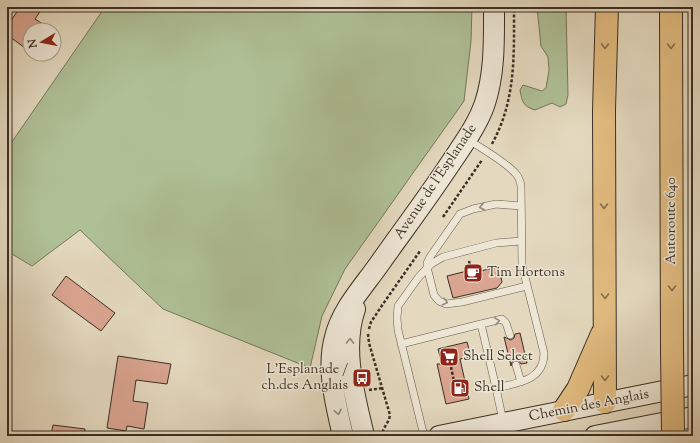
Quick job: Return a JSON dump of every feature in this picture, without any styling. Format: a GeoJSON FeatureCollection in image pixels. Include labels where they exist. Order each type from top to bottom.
{"type":"FeatureCollection","features":[{"type":"Feature","properties":{"kind":"highway"},"geometry":{"type":"LineString","coordinates":[[605,402],[604,124],[607,7]]}},
{"type":"Feature","properties":{"kind":"highway","name":"Autoroute 640"},"geometry":{"type":"LineString","coordinates":[[671,7],[673,436]]}},
{"type":"Feature","properties":{"kind":"highway"},"geometry":{"type":"LineString","coordinates":[[564,410],[578,389],[605,326]]}},
{"type":"Feature","properties":{"kind":"street","name":"Avenue de l'Esplanade"},"geometry":{"type":"LineString","coordinates":[[343,436],[332,380],[333,346],[337,329],[343,317],[369,278],[474,128],[489,86],[494,53],[494,7]]}},
{"type":"Feature","properties":{"kind":"street","name":"Avenue de l'Esplanade"},"geometry":{"type":"LineString","coordinates":[[369,278],[360,295],[354,312],[350,340],[350,361],[352,383],[373,434]]}},
{"type":"Feature","properties":{"kind":"street","name":"Chemin des Anglais"},"geometry":{"type":"LineString","coordinates":[[439,436],[693,385]]}},
{"type":"Feature","properties":{"kind":"street"},"geometry":{"type":"LineString","coordinates":[[605,402],[602,435],[693,417]]}},
{"type":"Feature","properties":{"kind":"lane"},"geometry":{"type":"LineString","coordinates":[[467,139],[510,168],[517,174],[521,185],[522,266],[542,344],[544,360],[538,372],[533,376],[521,382],[496,388]]}},
{"type":"Feature","properties":{"kind":"lane"},"geometry":{"type":"LineString","coordinates":[[521,206],[496,204],[473,209],[460,214],[430,257],[427,267],[434,296],[439,301],[446,304],[455,304],[527,286]]}},
{"type":"Feature","properties":{"kind":"lane"},"geometry":{"type":"LineString","coordinates":[[424,436],[402,344],[397,318],[398,306],[427,267],[443,256],[496,243],[521,241]]}},
{"type":"Feature","properties":{"kind":"lane"},"geometry":{"type":"LineString","coordinates":[[402,344],[502,319],[506,323],[510,335]]}},
{"type":"Feature","properties":{"kind":"lane"},"geometry":{"type":"LineString","coordinates":[[481,324],[503,423]]}},
{"type":"Feature","properties":{"kind":"lane"},"geometry":{"type":"LineString","coordinates":[[516,365],[521,382]]}},
{"type":"Feature","properties":{"kind":"path"},"geometry":{"type":"LineString","coordinates":[[373,434],[390,419],[390,415],[369,343],[368,329],[398,283]]}},
{"type":"Feature","properties":{"kind":"path"},"geometry":{"type":"LineString","coordinates":[[450,362],[456,391]]}},
{"type":"Feature","properties":{"kind":"green space"},"geometry":{"type":"Polygon","coordinates":[[[105,7],[472,7],[471,41],[464,101],[345,269],[322,316],[310,368],[163,309],[80,230],[32,266],[7,251],[7,149],[105,7]]]}},
{"type":"Feature","properties":{"kind":"green space"},"geometry":{"type":"Polygon","coordinates":[[[537,7],[566,7],[568,95],[566,104],[560,107],[552,103],[535,110],[528,107],[524,103],[520,90],[523,85],[542,91],[546,88],[549,70],[548,57],[541,46],[537,7]]]}},
{"type":"Feature","properties":{"kind":"building"},"geometry":{"type":"Polygon","coordinates":[[[20,7],[43,7],[35,19],[40,22],[22,22],[22,46],[7,35],[7,27],[20,7]]]}},
{"type":"Feature","properties":{"kind":"building"},"geometry":{"type":"Polygon","coordinates":[[[499,267],[502,282],[497,288],[453,298],[447,276],[475,269],[480,271],[499,267]]]}},
{"type":"Feature","properties":{"kind":"building"},"geometry":{"type":"Polygon","coordinates":[[[66,276],[115,313],[101,331],[52,295],[66,276]]]}},
{"type":"Feature","properties":{"kind":"building"},"geometry":{"type":"Polygon","coordinates":[[[520,333],[527,363],[521,364],[519,361],[515,360],[512,362],[511,366],[504,337],[511,340],[514,338],[515,334],[520,333]]]}},
{"type":"Feature","properties":{"kind":"building"},"geometry":{"type":"Polygon","coordinates":[[[467,342],[471,357],[460,359],[469,399],[446,404],[437,364],[442,364],[438,349],[467,342]]]}},
{"type":"Feature","properties":{"kind":"building"},"geometry":{"type":"Polygon","coordinates":[[[118,356],[171,364],[167,384],[136,380],[133,401],[148,403],[144,429],[127,426],[126,431],[107,428],[118,356]]]}},
{"type":"Feature","properties":{"kind":"building"},"geometry":{"type":"Polygon","coordinates":[[[53,425],[85,429],[84,436],[51,436],[53,425]]]}},
{"type":"Feature","properties":{"kind":"place","name":"Tim Hortons"},"geometry":{"type":"Point","coordinates":[473,273]}},
{"type":"Feature","properties":{"kind":"place","name":"Shell Select"},"geometry":{"type":"Point","coordinates":[449,357]}},
{"type":"Feature","properties":{"kind":"place","name":"L'Esplanade / ch.des Anglais"},"geometry":{"type":"Point","coordinates":[362,378]}},
{"type":"Feature","properties":{"kind":"place","name":"Shell"},"geometry":{"type":"Point","coordinates":[460,388]}}]}
